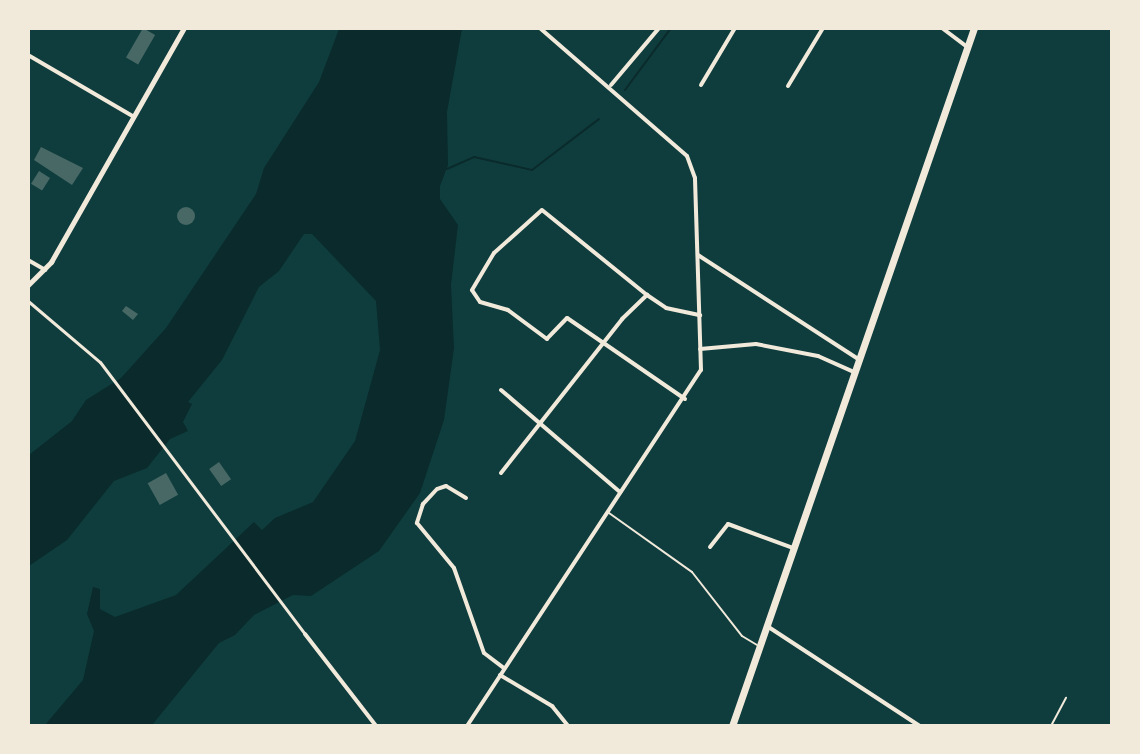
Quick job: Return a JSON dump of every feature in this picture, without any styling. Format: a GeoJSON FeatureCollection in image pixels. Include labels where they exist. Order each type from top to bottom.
{"type":"FeatureCollection","features":[{"type":"Feature","properties":{"kind":"highway"},"geometry":{"type":"LineString","coordinates":[[732,726],[974,28]]}},
{"type":"Feature","properties":{"kind":"main road"},"geometry":{"type":"LineString","coordinates":[[28,284],[37,279],[45,270],[184,28]]}},
{"type":"Feature","properties":{"kind":"street"},"geometry":{"type":"LineString","coordinates":[[467,726],[607,511],[685,399],[701,370],[695,178],[687,156],[610,85],[540,28]]}},
{"type":"Feature","properties":{"kind":"street"},"geometry":{"type":"LineString","coordinates":[[610,85],[659,28]]}},
{"type":"Feature","properties":{"kind":"street"},"geometry":{"type":"LineString","coordinates":[[701,85],[735,28]]}},
{"type":"Feature","properties":{"kind":"street"},"geometry":{"type":"LineString","coordinates":[[788,86],[823,28]]}},
{"type":"Feature","properties":{"kind":"street"},"geometry":{"type":"LineString","coordinates":[[942,28],[967,47]]}},
{"type":"Feature","properties":{"kind":"street"},"geometry":{"type":"LineString","coordinates":[[28,55],[134,117]]}},
{"type":"Feature","properties":{"kind":"street"},"geometry":{"type":"LineString","coordinates":[[685,399],[603,345],[567,318],[547,339],[507,310],[480,302],[472,290],[494,253],[542,210],[666,308],[700,315]]}},
{"type":"Feature","properties":{"kind":"street"},"geometry":{"type":"LineString","coordinates":[[698,255],[859,359]]}},
{"type":"Feature","properties":{"kind":"street"},"geometry":{"type":"LineString","coordinates":[[28,260],[45,270]]}},
{"type":"Feature","properties":{"kind":"street"},"geometry":{"type":"LineString","coordinates":[[501,473],[603,345],[647,295]]}},
{"type":"Feature","properties":{"kind":"street"},"geometry":{"type":"LineString","coordinates":[[28,302],[84,344],[376,726]]}},
{"type":"Feature","properties":{"kind":"street"},"geometry":{"type":"LineString","coordinates":[[700,349],[756,344],[818,356],[854,372]]}},
{"type":"Feature","properties":{"kind":"street"},"geometry":{"type":"LineString","coordinates":[[501,390],[543,422],[620,492]]}},
{"type":"Feature","properties":{"kind":"street"},"geometry":{"type":"LineString","coordinates":[[466,498],[446,486],[437,489],[423,504],[417,523],[454,568],[483,653],[504,668]]}},
{"type":"Feature","properties":{"kind":"street"},"geometry":{"type":"LineString","coordinates":[[710,547],[728,524],[793,548]]}},
{"type":"Feature","properties":{"kind":"street"},"geometry":{"type":"LineString","coordinates":[[767,626],[921,726]]}},
{"type":"Feature","properties":{"kind":"street"},"geometry":{"type":"LineString","coordinates":[[500,675],[552,706],[568,726]]}},
{"type":"Feature","properties":{"kind":"lane"},"geometry":{"type":"LineString","coordinates":[[607,511],[692,572],[742,636],[759,647]]}},
{"type":"Feature","properties":{"kind":"lane"},"geometry":{"type":"LineString","coordinates":[[1051,726],[1066,698]]}},
{"type":"Feature","properties":{"kind":"water"},"geometry":{"type":"Polygon","coordinates":[[[339,29],[462,29],[447,112],[448,165],[440,186],[440,199],[458,225],[451,285],[454,348],[444,420],[420,493],[379,551],[311,596],[293,595],[254,615],[235,635],[219,643],[152,725],[45,725],[83,680],[94,631],[87,614],[93,587],[100,589],[100,609],[115,617],[176,595],[254,522],[262,530],[275,518],[313,502],[355,441],[380,350],[376,301],[312,234],[304,234],[279,271],[259,287],[222,360],[188,402],[192,404],[183,422],[188,431],[170,439],[147,468],[114,481],[67,540],[29,566],[29,455],[72,421],[86,400],[121,378],[166,328],[256,194],[264,168],[319,82],[339,29]]]}},
{"type":"Feature","properties":{"kind":"building"},"geometry":{"type":"Polygon","coordinates":[[[143,28],[155,35],[138,64],[126,57],[143,28]]]}},
{"type":"Feature","properties":{"kind":"building"},"geometry":{"type":"Polygon","coordinates":[[[41,147],[83,168],[72,185],[34,160],[41,147]]]}},
{"type":"Feature","properties":{"kind":"building"},"geometry":{"type":"Polygon","coordinates":[[[39,171],[50,178],[42,191],[31,184],[39,171]]]}},
{"type":"Feature","properties":{"kind":"building"},"geometry":{"type":"Polygon","coordinates":[[[186,207],[192,210],[195,216],[192,222],[186,225],[180,222],[177,216],[180,210],[186,207]]]}},
{"type":"Feature","properties":{"kind":"building"},"geometry":{"type":"Polygon","coordinates":[[[126,306],[138,314],[133,320],[122,311],[126,306]]]}},
{"type":"Feature","properties":{"kind":"building"},"geometry":{"type":"Polygon","coordinates":[[[219,462],[231,479],[221,486],[209,469],[219,462]]]}},
{"type":"Feature","properties":{"kind":"building"},"geometry":{"type":"Polygon","coordinates":[[[166,473],[178,495],[160,505],[148,483],[166,473]]]}},
{"type":"Feature","properties":{"kind":"waterway"},"geometry":{"type":"LineString","coordinates":[[625,90],[671,28]]}},
{"type":"Feature","properties":{"kind":"waterway"},"geometry":{"type":"LineString","coordinates":[[447,169],[474,157],[532,170],[599,119]]}}]}
